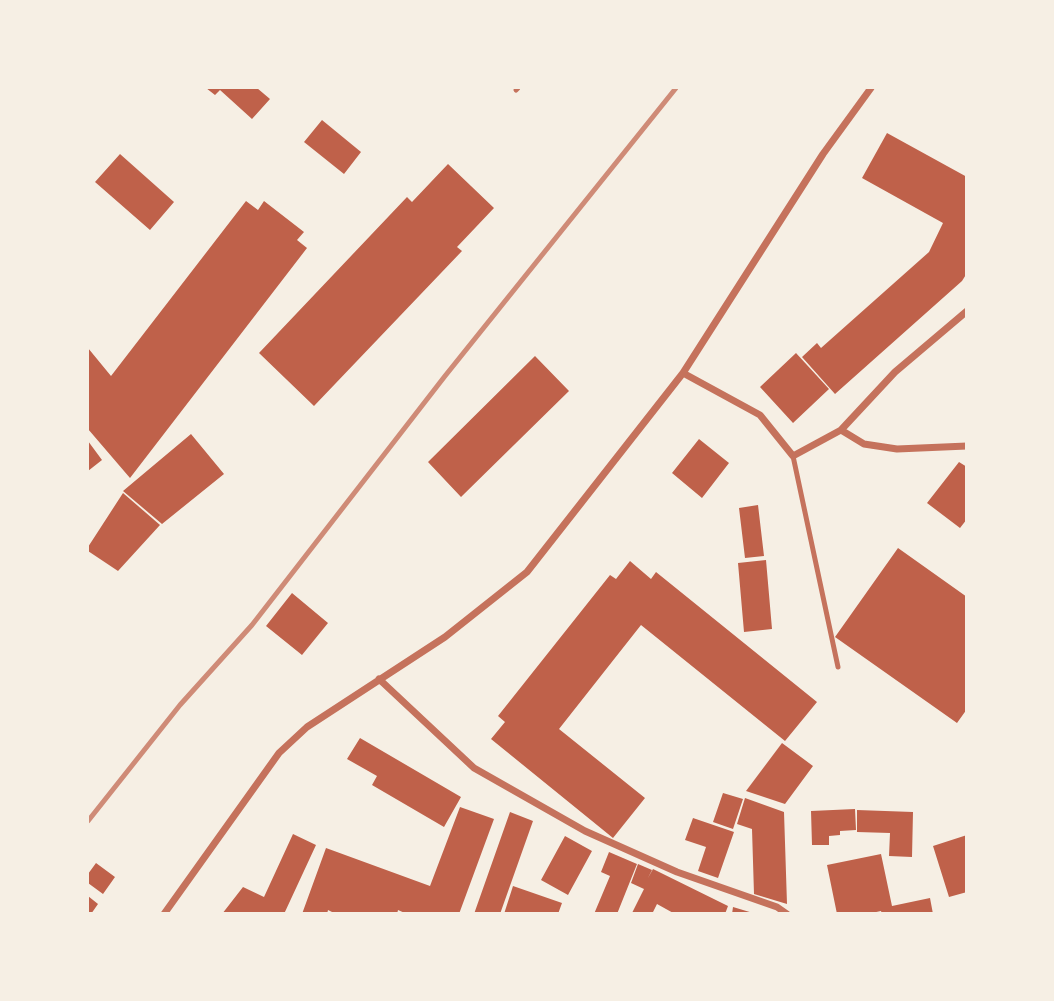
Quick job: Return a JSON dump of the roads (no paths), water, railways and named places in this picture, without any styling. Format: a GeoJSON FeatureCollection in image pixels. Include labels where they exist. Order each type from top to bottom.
{"type":"FeatureCollection","features":[{"type":"Feature","properties":{"kind":"street"},"geometry":{"type":"LineString","coordinates":[[164,914],[279,753],[307,727],[445,637],[527,572],[683,373],[823,154],[871,88]]}},
{"type":"Feature","properties":{"kind":"street"},"geometry":{"type":"LineString","coordinates":[[683,373],[760,415],[793,456],[841,430],[895,372],[967,311]]}},
{"type":"Feature","properties":{"kind":"street"},"geometry":{"type":"LineString","coordinates":[[841,430],[864,444],[897,449],[967,446]]}},
{"type":"Feature","properties":{"kind":"street"},"geometry":{"type":"LineString","coordinates":[[379,679],[474,768],[585,831],[677,872],[777,907],[787,914]]}},
{"type":"Feature","properties":{"kind":"lane"},"geometry":{"type":"LineString","coordinates":[[793,456],[838,667]]}},
{"type":"Feature","properties":{"kind":"railway"},"geometry":{"type":"LineString","coordinates":[[88,821],[180,705],[252,625],[445,376],[676,88]]}}]}
